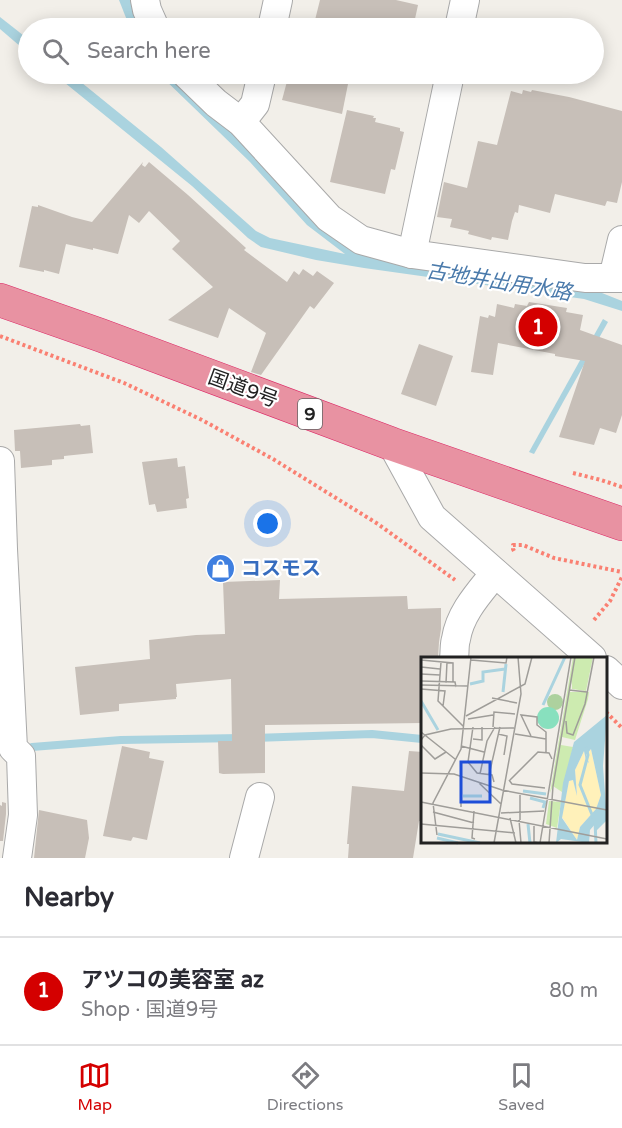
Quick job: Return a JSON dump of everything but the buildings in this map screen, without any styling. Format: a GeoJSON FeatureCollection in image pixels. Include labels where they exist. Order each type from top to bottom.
{"type":"FeatureCollection","features":[{"type":"Feature","properties":{"kind":"highway","name":"国道9号"},"geometry":{"type":"LineString","coordinates":[[0,300],[392,444],[622,524]]}},
{"type":"Feature","properties":{"kind":"street"},"geometry":{"type":"LineString","coordinates":[[145,0],[151,18]]}},
{"type":"Feature","properties":{"kind":"street"},"geometry":{"type":"LineString","coordinates":[[274,18],[278,0]]}},
{"type":"Feature","properties":{"kind":"street"},"geometry":{"type":"LineString","coordinates":[[196,84],[241,122],[329,218],[361,240],[412,254],[585,278],[618,278],[622,240]]}},
{"type":"Feature","properties":{"kind":"street"},"geometry":{"type":"LineString","coordinates":[[241,122],[255,104],[260,84]]}},
{"type":"Feature","properties":{"kind":"street"},"geometry":{"type":"LineString","coordinates":[[412,254],[448,84]]}},
{"type":"Feature","properties":{"kind":"street"},"geometry":{"type":"LineString","coordinates":[[392,444],[432,518],[591,657]]}},
{"type":"Feature","properties":{"kind":"street"},"geometry":{"type":"LineString","coordinates":[[0,461],[14,748],[21,756],[22,768],[23,815],[18,858]]}},
{"type":"Feature","properties":{"kind":"street"},"geometry":{"type":"LineString","coordinates":[[454,657],[455,640],[460,624],[471,604],[495,573]]}},
{"type":"Feature","properties":{"kind":"street"},"geometry":{"type":"LineString","coordinates":[[607,671],[622,685]]}},
{"type":"Feature","properties":{"kind":"street"},"geometry":{"type":"LineString","coordinates":[[244,858],[260,797]]}},
{"type":"Feature","properties":{"kind":"path"},"geometry":{"type":"LineString","coordinates":[[0,336],[124,383],[222,431],[273,459],[378,524],[477,596]]}},
{"type":"Feature","properties":{"kind":"path"},"geometry":{"type":"LineString","coordinates":[[518,557],[513,546],[523,546],[554,558],[622,572]]}},
{"type":"Feature","properties":{"kind":"path"},"geometry":{"type":"LineString","coordinates":[[594,620],[610,601],[622,577]]}},
{"type":"Feature","properties":{"kind":"path"},"geometry":{"type":"LineString","coordinates":[[588,615],[601,627]]}},
{"type":"Feature","properties":{"kind":"path"},"geometry":{"type":"LineString","coordinates":[[607,713],[622,728]]}},
{"type":"Feature","properties":{"kind":"water"},"geometry":{"type":"Polygon","coordinates":[[[119,0],[132,0],[140,18],[126,18],[119,0]]]}},
{"type":"Feature","properties":{"kind":"water"},"geometry":{"type":"Polygon","coordinates":[[[0,17],[18,31],[18,44],[0,29],[0,17]]]}},
{"type":"Feature","properties":{"kind":"water","name":"古地井出用水路"},"geometry":{"type":"Polygon","coordinates":[[[66,84],[83,84],[161,147],[256,231],[270,238],[345,254],[307,225],[250,162],[169,84],[183,84],[237,135],[319,223],[597,291],[622,301],[622,311],[584,299],[364,268],[261,247],[248,238],[192,186],[66,84]]]}},
{"type":"Feature","properties":{"kind":"water"},"geometry":{"type":"Polygon","coordinates":[[[603,319],[608,322],[534,454],[529,452],[603,319]]]}},
{"type":"Feature","properties":{"kind":"waterway"},"geometry":{"type":"LineString","coordinates":[[254,738],[372,734],[421,739]]}},
{"type":"Feature","properties":{"kind":"waterway"},"geometry":{"type":"LineString","coordinates":[[32,747],[121,740],[241,738]]}},
{"type":"Feature","properties":{"kind":"place","name":"アツコの美容室 az"},"geometry":{"type":"Point","coordinates":[538,327]}},
{"type":"Feature","properties":{"kind":"place","name":"コスモス"},"geometry":{"type":"Point","coordinates":[220,569]}}]}
